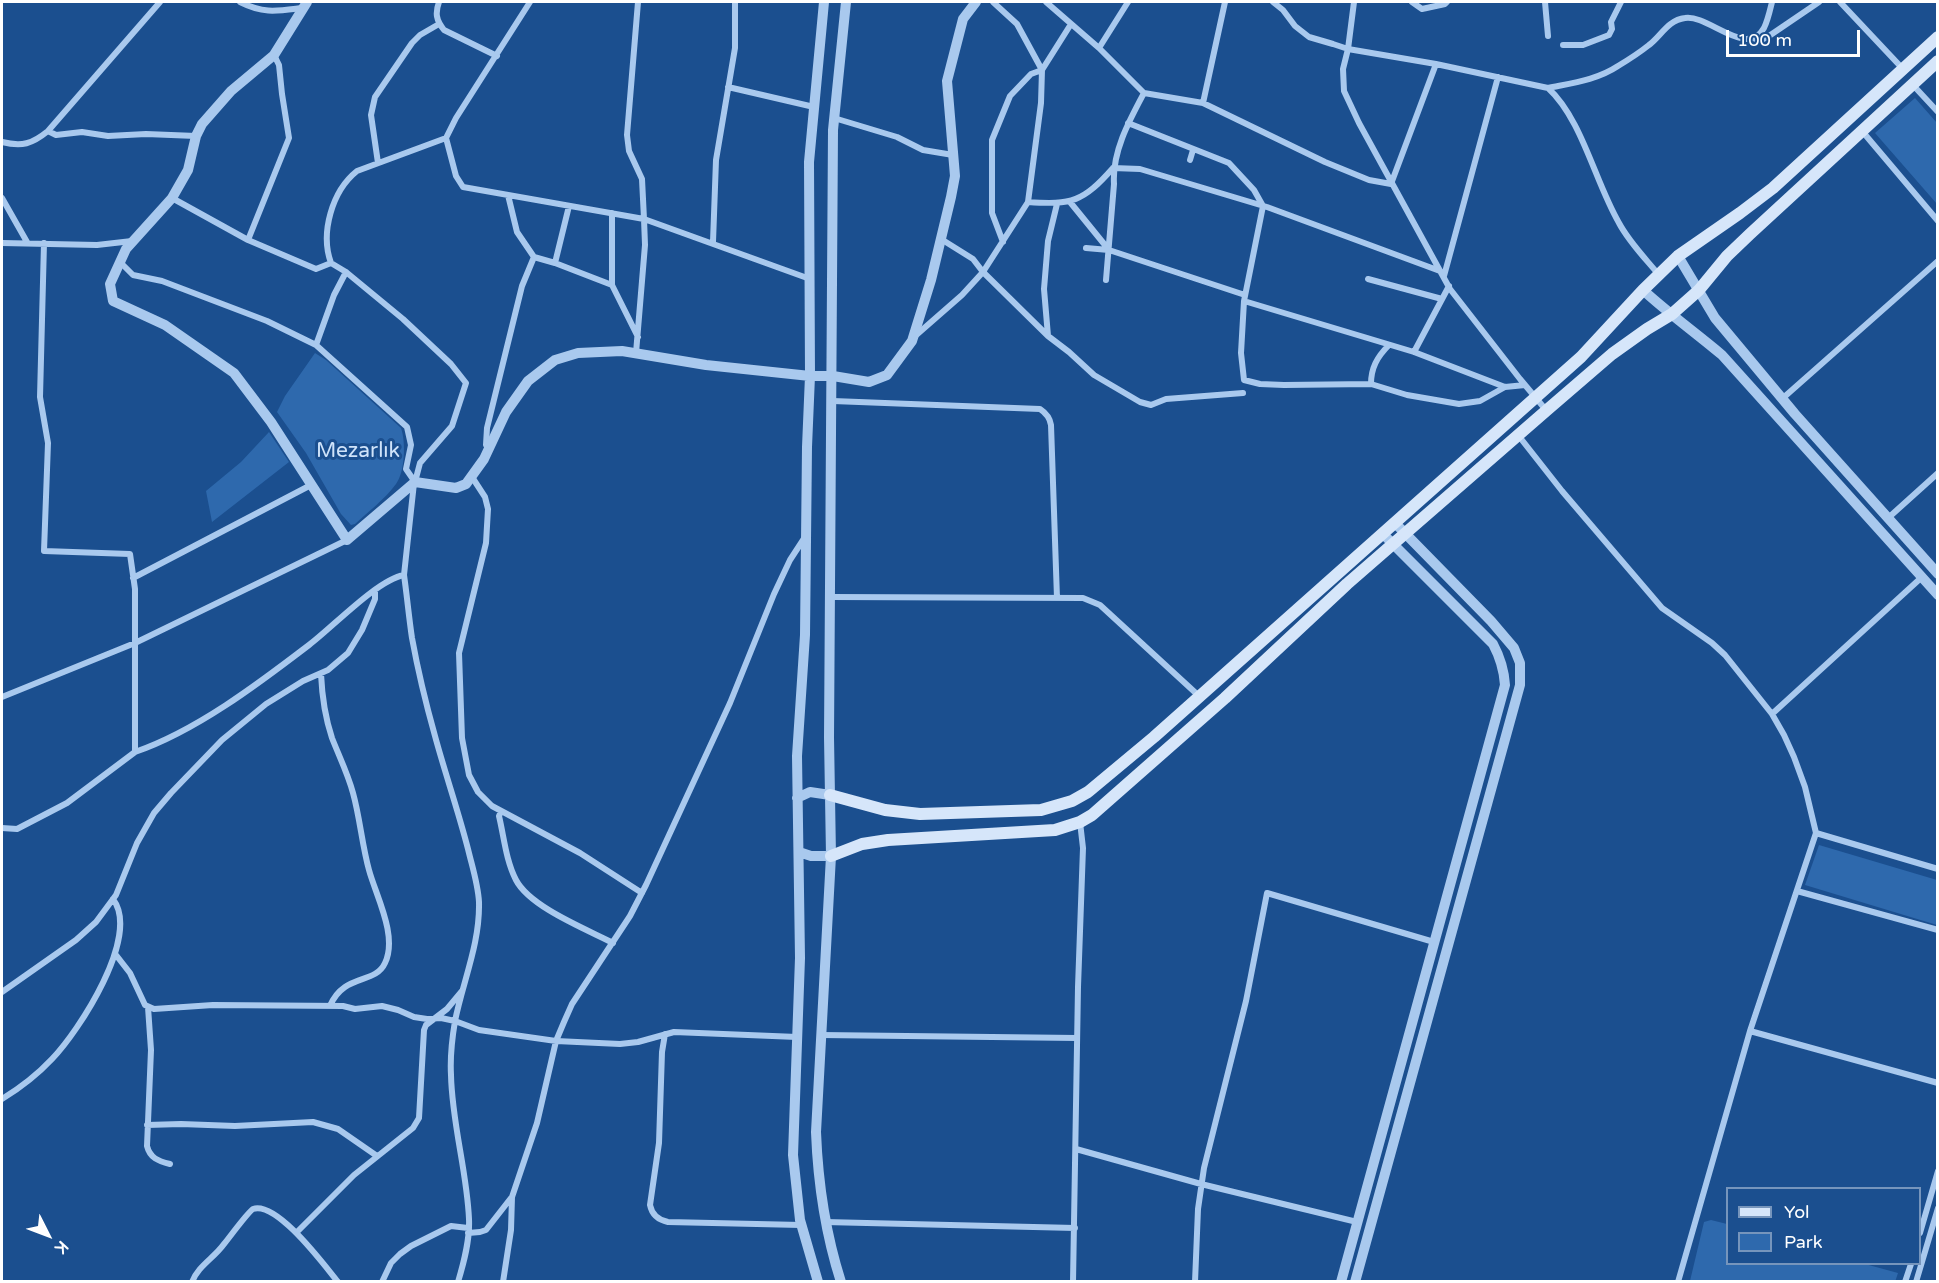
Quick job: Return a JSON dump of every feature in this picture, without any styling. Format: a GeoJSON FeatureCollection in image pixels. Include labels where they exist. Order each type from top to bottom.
{"type":"FeatureCollection","features":[{"type":"Feature","properties":{"kind":"main road"},"geometry":{"type":"LineString","coordinates":[[830,795],[885,810],[920,814],[1041,810],[1057,807],[1088,792],[1395,523],[1596,342],[1643,290],[1678,256],[1773,188],[1938,37]]}},
{"type":"Feature","properties":{"kind":"main road"},"geometry":{"type":"LineString","coordinates":[[831,856],[862,844],[888,840],[1055,830],[1080,822],[1104,807],[1405,533],[1621,347],[1672,314],[1699,290],[1727,256],[1938,61]]}},
{"type":"Feature","properties":{"kind":"street"},"geometry":{"type":"LineString","coordinates":[[2,142],[32,143],[48,131],[160,2]]}},
{"type":"Feature","properties":{"kind":"street"},"geometry":{"type":"LineString","coordinates":[[240,2],[263,11],[277,12],[304,5]]}},
{"type":"Feature","properties":{"kind":"street"},"geometry":{"type":"LineString","coordinates":[[439,2],[436,16],[439,24],[448,32],[497,56]]}},
{"type":"Feature","properties":{"kind":"street"},"geometry":{"type":"LineString","coordinates":[[458,1281],[468,1230],[464,1175],[455,1124],[451,1057],[455,1021],[471,964],[479,918],[477,883],[432,725],[412,639],[404,575],[415,482],[420,463],[453,426],[466,383],[451,364],[403,319],[346,272],[331,263],[328,255],[327,229],[338,196],[347,180],[357,171],[446,138],[530,2]]}},
{"type":"Feature","properties":{"kind":"street"},"geometry":{"type":"LineString","coordinates":[[636,353],[645,245],[644,219],[642,179],[629,151],[627,135],[638,2]]}},
{"type":"Feature","properties":{"kind":"street"},"geometry":{"type":"LineString","coordinates":[[713,242],[716,160],[735,48],[735,2]]}},
{"type":"Feature","properties":{"kind":"street"},"geometry":{"type":"LineString","coordinates":[[818,1281],[801,1225],[793,1155],[800,958],[797,756],[805,635],[810,376],[810,162],[824,2]]}},
{"type":"Feature","properties":{"kind":"street"},"geometry":{"type":"LineString","coordinates":[[841,1281],[825,1222],[818,1177],[816,1132],[831,856],[834,118],[846,2]]}},
{"type":"Feature","properties":{"kind":"street"},"geometry":{"type":"LineString","coordinates":[[912,339],[931,280],[955,176],[946,81],[963,19],[976,2]]}},
{"type":"Feature","properties":{"kind":"street"},"geometry":{"type":"LineString","coordinates":[[120,262],[133,275],[162,281],[194,293],[267,321],[316,345],[407,427],[411,445],[406,469],[415,482],[456,488],[466,484],[490,448],[506,412],[528,381],[555,360],[578,353],[622,351],[706,365],[810,376],[833,376],[869,382],[887,375],[912,339],[962,295],[983,272],[1028,202],[1041,103],[1042,70],[1017,24],[993,2]]}},
{"type":"Feature","properties":{"kind":"street"},"geometry":{"type":"LineString","coordinates":[[1046,2],[1099,48],[1144,93],[1203,103],[1325,162],[1369,180],[1391,184]]}},
{"type":"Feature","properties":{"kind":"street"},"geometry":{"type":"LineString","coordinates":[[1099,48],[1128,2]]}},
{"type":"Feature","properties":{"kind":"street"},"geometry":{"type":"LineString","coordinates":[[1203,103],[1225,2]]}},
{"type":"Feature","properties":{"kind":"street"},"geometry":{"type":"LineString","coordinates":[[1273,2],[1283,10],[1295,26],[1309,37],[1348,49],[1436,64],[1548,88],[1584,81],[1617,67],[1650,44],[1676,20],[1693,17],[1740,39],[1754,38],[1760,41],[1819,2]]}},
{"type":"Feature","properties":{"kind":"street"},"geometry":{"type":"LineString","coordinates":[[1354,2],[1343,69],[1344,92],[1391,184],[1449,286],[1547,410]]}},
{"type":"Feature","properties":{"kind":"street"},"geometry":{"type":"LineString","coordinates":[[1412,2],[1422,9],[1447,2]]}},
{"type":"Feature","properties":{"kind":"street"},"geometry":{"type":"LineString","coordinates":[[1545,2],[1548,36]]}},
{"type":"Feature","properties":{"kind":"street"},"geometry":{"type":"LineString","coordinates":[[1563,45],[1583,45],[1609,35],[1612,29],[1611,22],[1621,2]]}},
{"type":"Feature","properties":{"kind":"street"},"geometry":{"type":"LineString","coordinates":[[1754,38],[1763,29],[1772,2]]}},
{"type":"Feature","properties":{"kind":"street"},"geometry":{"type":"LineString","coordinates":[[1840,2],[1903,69]]}},
{"type":"Feature","properties":{"kind":"street"},"geometry":{"type":"LineString","coordinates":[[304,5],[274,55],[231,91],[202,124],[196,136],[188,170],[172,198],[126,249],[110,284],[113,301],[165,325],[234,373],[271,422],[347,540]]}},
{"type":"Feature","properties":{"kind":"street"},"geometry":{"type":"LineString","coordinates":[[378,163],[371,116],[375,97],[412,43],[420,34],[439,24]]}},
{"type":"Feature","properties":{"kind":"street"},"geometry":{"type":"LineString","coordinates":[[1003,242],[992,213],[992,140],[1010,96],[1032,74],[1042,70],[1071,24]]}},
{"type":"Feature","properties":{"kind":"street"},"geometry":{"type":"LineString","coordinates":[[248,240],[289,138],[279,65],[274,55]]}},
{"type":"Feature","properties":{"kind":"street"},"geometry":{"type":"LineString","coordinates":[[1391,184],[1436,64]]}},
{"type":"Feature","properties":{"kind":"street"},"geometry":{"type":"LineString","coordinates":[[1442,274],[1498,77]]}},
{"type":"Feature","properties":{"kind":"street"},"geometry":{"type":"LineString","coordinates":[[1912,84],[1938,112]]}},
{"type":"Feature","properties":{"kind":"street"},"geometry":{"type":"LineString","coordinates":[[728,87],[814,106]]}},
{"type":"Feature","properties":{"kind":"street"},"geometry":{"type":"LineString","coordinates":[[1548,88],[1566,109],[1619,223],[1631,243],[1659,274]]}},
{"type":"Feature","properties":{"kind":"street"},"geometry":{"type":"LineString","coordinates":[[1106,280],[1114,184],[1113,168],[1128,123],[1144,93]]}},
{"type":"Feature","properties":{"kind":"street"},"geometry":{"type":"LineString","coordinates":[[834,118],[897,137],[923,150],[953,155]]}},
{"type":"Feature","properties":{"kind":"street"},"geometry":{"type":"LineString","coordinates":[[1128,123],[1229,163],[1254,190],[1263,206],[1245,298],[1241,353],[1244,380],[1260,384],[1284,385],[1371,384],[1407,395],[1459,404],[1480,401],[1505,387],[1525,385]]}},
{"type":"Feature","properties":{"kind":"street"},"geometry":{"type":"LineString","coordinates":[[48,131],[56,135],[82,132],[108,136],[146,134],[196,136]]}},
{"type":"Feature","properties":{"kind":"street"},"geometry":{"type":"LineString","coordinates":[[1862,131],[1938,221]]}},
{"type":"Feature","properties":{"kind":"street"},"geometry":{"type":"LineString","coordinates":[[446,138],[456,176],[462,187],[644,219],[713,242],[810,279]]}},
{"type":"Feature","properties":{"kind":"street"},"geometry":{"type":"LineString","coordinates":[[1190,160],[1193,150]]}},
{"type":"Feature","properties":{"kind":"street"},"geometry":{"type":"LineString","coordinates":[[1028,202],[1057,204],[1070,202],[1099,184],[1113,168]]}},
{"type":"Feature","properties":{"kind":"street"},"geometry":{"type":"LineString","coordinates":[[1113,168],[1140,169],[1263,206],[1442,274]]}},
{"type":"Feature","properties":{"kind":"street"},"geometry":{"type":"LineString","coordinates":[[508,195],[517,232],[534,257],[612,285]]}},
{"type":"Feature","properties":{"kind":"street"},"geometry":{"type":"LineString","coordinates":[[2,198],[27,242]]}},
{"type":"Feature","properties":{"kind":"street"},"geometry":{"type":"LineString","coordinates":[[172,198],[248,240],[316,269],[331,263]]}},
{"type":"Feature","properties":{"kind":"street"},"geometry":{"type":"LineString","coordinates":[[1070,202],[1109,250]]}},
{"type":"Feature","properties":{"kind":"street"},"geometry":{"type":"LineString","coordinates":[[1047,336],[1044,289],[1048,241],[1057,204]]}},
{"type":"Feature","properties":{"kind":"street"},"geometry":{"type":"LineString","coordinates":[[555,263],[569,206]]}},
{"type":"Feature","properties":{"kind":"street"},"geometry":{"type":"LineString","coordinates":[[612,213],[612,285],[638,338]]}},
{"type":"Feature","properties":{"kind":"street"},"geometry":{"type":"LineString","coordinates":[[940,239],[973,259],[1047,336],[1094,375],[1140,402],[1151,405],[1166,399],[1243,393]]}},
{"type":"Feature","properties":{"kind":"street"},"geometry":{"type":"LineString","coordinates":[[2,243],[97,245],[132,241]]}},
{"type":"Feature","properties":{"kind":"street"},"geometry":{"type":"LineString","coordinates":[[44,243],[40,398],[48,442],[44,551],[130,554],[135,589],[135,752]]}},
{"type":"Feature","properties":{"kind":"street"},"geometry":{"type":"LineString","coordinates":[[1086,248],[1109,250],[1245,298],[1414,352],[1505,387]]}},
{"type":"Feature","properties":{"kind":"street"},"geometry":{"type":"LineString","coordinates":[[1678,256],[1716,318],[1887,519],[1938,574]]}},
{"type":"Feature","properties":{"kind":"street"},"geometry":{"type":"LineString","coordinates":[[490,448],[486,445],[487,428],[522,286],[534,257]]}},
{"type":"Feature","properties":{"kind":"street"},"geometry":{"type":"LineString","coordinates":[[1783,398],[1938,261]]}},
{"type":"Feature","properties":{"kind":"street"},"geometry":{"type":"LineString","coordinates":[[316,345],[334,295],[346,272]]}},
{"type":"Feature","properties":{"kind":"street"},"geometry":{"type":"LineString","coordinates":[[1368,279],[1442,299]]}},
{"type":"Feature","properties":{"kind":"street"},"geometry":{"type":"LineString","coordinates":[[1414,352],[1449,286]]}},
{"type":"Feature","properties":{"kind":"street"},"geometry":{"type":"LineString","coordinates":[[1643,290],[1722,355],[1938,595]]}},
{"type":"Feature","properties":{"kind":"street"},"geometry":{"type":"LineString","coordinates":[[1371,384],[1371,373],[1375,364],[1380,354],[1389,345]]}},
{"type":"Feature","properties":{"kind":"street"},"geometry":{"type":"LineString","coordinates":[[833,401],[1040,409],[1044,411],[1052,425],[1057,598]]}},
{"type":"Feature","properties":{"kind":"street"},"geometry":{"type":"LineString","coordinates":[[1518,435],[1562,491],[1662,608],[1713,643],[1772,714],[1794,757],[1805,787],[1816,833],[1750,1031],[1678,1281]]}},
{"type":"Feature","properties":{"kind":"street"},"geometry":{"type":"LineString","coordinates":[[1887,519],[1938,473]]}},
{"type":"Feature","properties":{"kind":"street"},"geometry":{"type":"LineString","coordinates":[[472,477],[487,503],[486,543],[459,653],[462,738],[469,775],[487,802],[580,853],[642,893]]}},
{"type":"Feature","properties":{"kind":"street"},"geometry":{"type":"LineString","coordinates":[[2,697],[135,643],[347,540],[415,482]]}},
{"type":"Feature","properties":{"kind":"street"},"geometry":{"type":"LineString","coordinates":[[133,578],[311,485]]}},
{"type":"Feature","properties":{"kind":"street"},"geometry":{"type":"LineString","coordinates":[[1355,1281],[1520,684],[1520,663],[1514,648],[1491,621],[1395,523]]}},
{"type":"Feature","properties":{"kind":"street"},"geometry":{"type":"LineString","coordinates":[[1341,1281],[1505,685],[1499,655],[1492,644],[1383,533]]}},
{"type":"Feature","properties":{"kind":"street"},"geometry":{"type":"LineString","coordinates":[[503,1281],[511,1230],[512,1197],[537,1123],[556,1041],[572,1004],[613,943],[642,893],[730,703],[774,594],[790,560],[806,537]]}},
{"type":"Feature","properties":{"kind":"street"},"geometry":{"type":"LineString","coordinates":[[2,828],[17,829],[67,803],[135,752],[155,745],[198,722],[310,645],[376,589],[394,577],[404,575]]}},
{"type":"Feature","properties":{"kind":"street"},"geometry":{"type":"LineString","coordinates":[[1772,714],[1922,577]]}},
{"type":"Feature","properties":{"kind":"street"},"geometry":{"type":"LineString","coordinates":[[2,992],[87,932],[105,912],[121,885],[142,833],[154,813],[222,740],[251,715],[291,688],[321,674],[342,660],[353,646],[375,599],[376,589]]}},
{"type":"Feature","properties":{"kind":"street"},"geometry":{"type":"LineString","coordinates":[[831,597],[1083,598],[1100,605],[1199,696]]}},
{"type":"Feature","properties":{"kind":"street"},"geometry":{"type":"LineString","coordinates":[[321,674],[326,719],[354,794],[367,860],[389,937],[388,954],[383,967],[375,974],[345,986],[336,994],[330,1006]]}},
{"type":"Feature","properties":{"kind":"street"},"geometry":{"type":"LineString","coordinates":[[797,798],[810,792],[830,795]]}},
{"type":"Feature","properties":{"kind":"street"},"geometry":{"type":"LineString","coordinates":[[501,811],[499,816],[510,866],[522,890],[533,901],[613,943]]}},
{"type":"Feature","properties":{"kind":"street"},"geometry":{"type":"LineString","coordinates":[[1073,1281],[1083,848],[1080,822]]}},
{"type":"Feature","properties":{"kind":"street"},"geometry":{"type":"LineString","coordinates":[[1816,833],[1938,869]]}},
{"type":"Feature","properties":{"kind":"street"},"geometry":{"type":"LineString","coordinates":[[799,852],[811,856],[831,856]]}},
{"type":"Feature","properties":{"kind":"street"},"geometry":{"type":"LineString","coordinates":[[1797,891],[1938,930]]}},
{"type":"Feature","properties":{"kind":"street"},"geometry":{"type":"LineString","coordinates":[[1195,1281],[1196,1234],[1201,1184],[1246,1000],[1267,893],[1434,942]]}},
{"type":"Feature","properties":{"kind":"street"},"geometry":{"type":"LineString","coordinates":[[2,1099],[36,1075],[62,1048],[93,1002],[116,955],[120,910],[114,899]]}},
{"type":"Feature","properties":{"kind":"street"},"geometry":{"type":"LineString","coordinates":[[116,955],[125,964],[148,1008],[151,1050],[147,1146],[156,1159],[170,1164]]}},
{"type":"Feature","properties":{"kind":"street"},"geometry":{"type":"LineString","coordinates":[[297,1232],[332,1195],[417,1123],[422,1082],[422,1036],[426,1025],[447,1009],[464,988]]}},
{"type":"Feature","properties":{"kind":"street"},"geometry":{"type":"LineString","coordinates":[[148,1008],[225,1005],[343,1006],[355,1009],[382,1006],[414,1017],[455,1021],[479,1030],[556,1041],[620,1044],[638,1042],[674,1032],[797,1037]]}},
{"type":"Feature","properties":{"kind":"street"},"geometry":{"type":"LineString","coordinates":[[1750,1031],[1938,1083]]}},
{"type":"Feature","properties":{"kind":"street"},"geometry":{"type":"LineString","coordinates":[[664,1034],[659,1143],[650,1205],[652,1212],[656,1217],[668,1221],[801,1225]]}},
{"type":"Feature","properties":{"kind":"street"},"geometry":{"type":"LineString","coordinates":[[821,1035],[1077,1038]]}},
{"type":"Feature","properties":{"kind":"street"},"geometry":{"type":"LineString","coordinates":[[147,1125],[246,1126],[313,1122],[338,1129],[377,1156]]}},
{"type":"Feature","properties":{"kind":"street"},"geometry":{"type":"LineString","coordinates":[[1076,1149],[1201,1184],[1357,1222]]}},
{"type":"Feature","properties":{"kind":"street"},"geometry":{"type":"LineString","coordinates":[[1921,1230],[1938,1171]]}},
{"type":"Feature","properties":{"kind":"street"},"geometry":{"type":"LineString","coordinates":[[382,1281],[391,1263],[411,1246],[451,1226],[480,1232],[486,1230],[512,1197]]}},
{"type":"Feature","properties":{"kind":"street"},"geometry":{"type":"LineString","coordinates":[[192,1281],[195,1273],[217,1254],[239,1227],[246,1214],[260,1208],[272,1213],[297,1232],[338,1281]]}},
{"type":"Feature","properties":{"kind":"street"},"geometry":{"type":"LineString","coordinates":[[1921,1264],[1938,1208]]}},
{"type":"Feature","properties":{"kind":"street"},"geometry":{"type":"LineString","coordinates":[[825,1222],[1075,1228]]}},
{"type":"Feature","properties":{"kind":"street"},"geometry":{"type":"LineString","coordinates":[[1905,1281],[1910,1265]]}},
{"type":"Feature","properties":{"kind":"street"},"geometry":{"type":"LineString","coordinates":[[1916,1281],[1921,1265]]}},
{"type":"Feature","properties":{"kind":"green space"},"geometry":{"type":"Polygon","coordinates":[[[1915,98],[1937,123],[1937,204],[1875,133],[1915,98]]]}},
{"type":"Feature","properties":{"kind":"green space","name":"Mezarlık"},"geometry":{"type":"Polygon","coordinates":[[[315,353],[326,360],[401,428],[403,434],[404,457],[399,479],[382,500],[351,525],[341,514],[306,453],[277,412],[285,396],[315,353]]]}},
{"type":"Feature","properties":{"kind":"green space"},"geometry":{"type":"Polygon","coordinates":[[[269,432],[289,462],[212,522],[206,491],[241,462],[269,432]]]}},
{"type":"Feature","properties":{"kind":"green space"},"geometry":{"type":"Polygon","coordinates":[[[1819,845],[1937,880],[1937,925],[1805,885],[1819,845]]]}},
{"type":"Feature","properties":{"kind":"green space"},"geometry":{"type":"Polygon","coordinates":[[[1711,1220],[1726,1224],[1726,1265],[1869,1265],[1898,1273],[1895,1282],[1690,1281],[1704,1222],[1711,1220]]]}}]}
